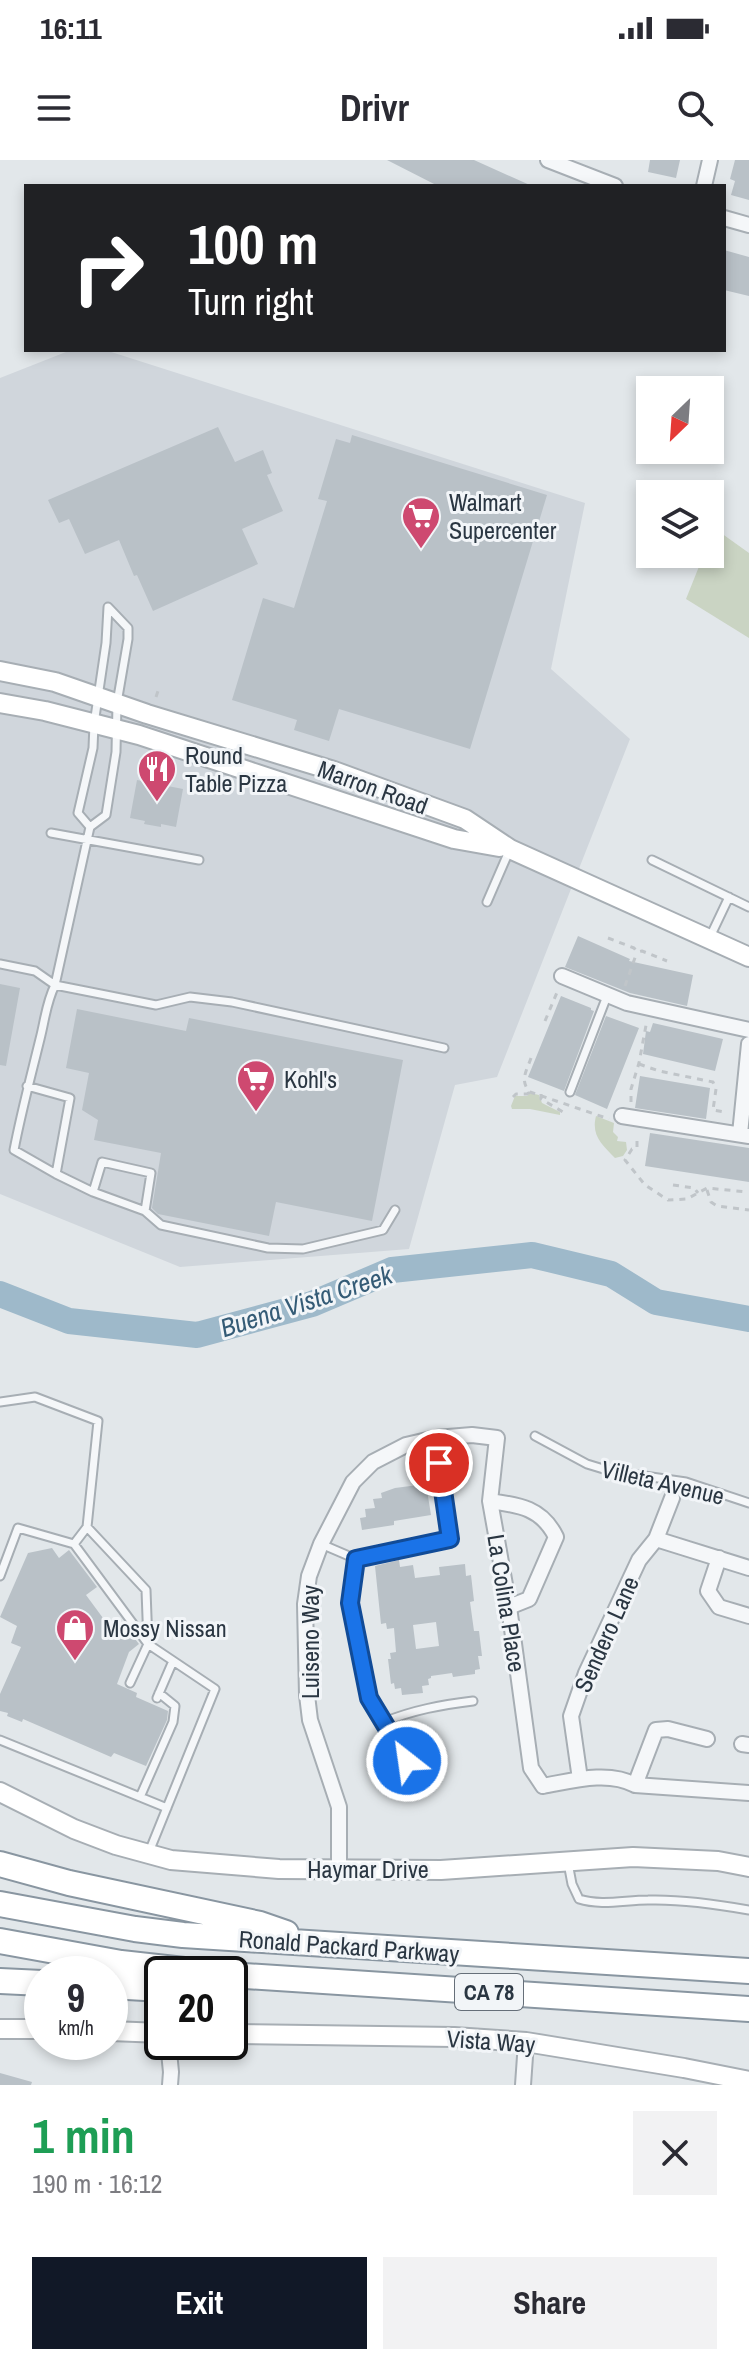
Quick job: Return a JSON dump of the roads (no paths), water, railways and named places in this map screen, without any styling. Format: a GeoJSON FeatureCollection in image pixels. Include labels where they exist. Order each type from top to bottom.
{"type":"FeatureCollection","features":[{"type":"Feature","properties":{"kind":"highway"},"geometry":{"type":"LineString","coordinates":[[0,1864],[69,1883],[260,1924],[318,1945]]}},
{"type":"Feature","properties":{"kind":"highway","name":"Ronald Packard Parkway"},"geometry":{"type":"LineString","coordinates":[[0,1904],[183,1935],[749,1971]]}},
{"type":"Feature","properties":{"kind":"highway","name":"Ronald Packard Parkway"},"geometry":{"type":"LineString","coordinates":[[0,1941],[144,1966]]}},
{"type":"Feature","properties":{"kind":"highway","name":"Ronald Packard Parkway"},"geometry":{"type":"LineString","coordinates":[[248,1976],[749,2009]]}},
{"type":"Feature","properties":{"kind":"highway"},"geometry":{"type":"LineString","coordinates":[[0,1981],[24,1982]]}},
{"type":"Feature","properties":{"kind":"highway"},"geometry":{"type":"LineString","coordinates":[[248,1988],[380,1985]]}},
{"type":"Feature","properties":{"kind":"street"},"geometry":{"type":"LineString","coordinates":[[548,160],[610,184]]}},
{"type":"Feature","properties":{"kind":"street"},"geometry":{"type":"LineString","coordinates":[[704,184],[710,160]]}},
{"type":"Feature","properties":{"kind":"street"},"geometry":{"type":"LineString","coordinates":[[726,219],[749,225]]}},
{"type":"Feature","properties":{"kind":"street","name":"Marron Road"},"geometry":{"type":"LineString","coordinates":[[0,671],[55,682],[147,714],[334,771],[465,819],[510,849],[749,957]]}},
{"type":"Feature","properties":{"kind":"street","name":"Marron Road"},"geometry":{"type":"LineString","coordinates":[[0,703],[117,730],[454,839],[510,849]]}},
{"type":"Feature","properties":{"kind":"street"},"geometry":{"type":"LineString","coordinates":[[561,981],[623,1002],[749,1030]]}},
{"type":"Feature","properties":{"kind":"street"},"geometry":{"type":"LineString","coordinates":[[626,1113],[745,1135],[749,1044]]}},
{"type":"Feature","properties":{"kind":"street","name":"Luiseno Way"},"geometry":{"type":"LineString","coordinates":[[339,1869],[339,1807],[310,1720],[307,1695],[305,1604],[309,1576],[321,1544],[353,1482],[373,1462],[406,1445],[436,1438],[472,1435],[497,1438]]}},
{"type":"Feature","properties":{"kind":"street","name":"La Colina Place"},"geometry":{"type":"LineString","coordinates":[[497,1438],[490,1501],[509,1607],[531,1768],[543,1786],[580,1779]]}},
{"type":"Feature","properties":{"kind":"street","name":"Sendero Lane"},"geometry":{"type":"LineString","coordinates":[[580,1779],[571,1716],[586,1673],[639,1560],[656,1539],[672,1498]]}},
{"type":"Feature","properties":{"kind":"street"},"geometry":{"type":"LineString","coordinates":[[490,1501],[530,1509],[550,1523],[556,1537],[529,1599],[509,1607]]}},
{"type":"Feature","properties":{"kind":"street"},"geometry":{"type":"LineString","coordinates":[[656,1539],[749,1568]]}},
{"type":"Feature","properties":{"kind":"street"},"geometry":{"type":"LineString","coordinates":[[719,1558],[708,1591],[719,1607],[749,1616]]}},
{"type":"Feature","properties":{"kind":"street"},"geometry":{"type":"LineString","coordinates":[[635,1785],[656,1730],[668,1729],[707,1739]]}},
{"type":"Feature","properties":{"kind":"street"},"geometry":{"type":"LineString","coordinates":[[580,1779],[623,1779],[635,1785],[749,1793]]}},
{"type":"Feature","properties":{"kind":"street","name":"Haymar Drive"},"geometry":{"type":"LineString","coordinates":[[0,1792],[74,1829],[116,1845],[171,1860],[279,1869],[441,1870],[633,1857],[718,1861],[749,1867]]}},
{"type":"Feature","properties":{"kind":"street"},"geometry":{"type":"LineString","coordinates":[[0,2029],[24,2029]]}},
{"type":"Feature","properties":{"kind":"street","name":"Vista Way"},"geometry":{"type":"LineString","coordinates":[[248,2034],[454,2037],[526,2042],[749,2081]]}},
{"type":"Feature","properties":{"kind":"street"},"geometry":{"type":"LineString","coordinates":[[523,2085],[526,2042]]}},
{"type":"Feature","properties":{"kind":"street"},"geometry":{"type":"LineString","coordinates":[[170,2060],[170,2085]]}},
{"type":"Feature","properties":{"kind":"lane"},"geometry":{"type":"LineString","coordinates":[[90,827],[78,813],[93,748],[108,607],[128,628],[125,666],[117,703],[116,752],[106,815],[90,827],[86,839],[55,985],[47,1001],[14,1150],[93,1192],[145,1211],[161,1225],[268,1248],[303,1249],[383,1230],[395,1210]]}},
{"type":"Feature","properties":{"kind":"lane"},"geometry":{"type":"LineString","coordinates":[[51,833],[199,860]]}},
{"type":"Feature","properties":{"kind":"lane"},"geometry":{"type":"LineString","coordinates":[[487,902],[510,849]]}},
{"type":"Feature","properties":{"kind":"lane"},"geometry":{"type":"LineString","coordinates":[[652,860],[749,907]]}},
{"type":"Feature","properties":{"kind":"lane"},"geometry":{"type":"LineString","coordinates":[[709,939],[729,897]]}},
{"type":"Feature","properties":{"kind":"lane"},"geometry":{"type":"LineString","coordinates":[[0,964],[35,971],[55,985],[156,1005],[190,997],[232,1002],[444,1048]]}},
{"type":"Feature","properties":{"kind":"lane"},"geometry":{"type":"LineString","coordinates":[[570,1092],[607,996]]}},
{"type":"Feature","properties":{"kind":"lane"},"geometry":{"type":"LineString","coordinates":[[27,1086],[70,1098],[56,1174]]}},
{"type":"Feature","properties":{"kind":"lane"},"geometry":{"type":"LineString","coordinates":[[93,1192],[102,1162],[151,1173],[145,1211]]}},
{"type":"Feature","properties":{"kind":"lane"},"geometry":{"type":"LineString","coordinates":[[0,1402],[35,1397],[98,1421],[87,1527],[74,1544]]}},
{"type":"Feature","properties":{"kind":"lane","name":"Villeta Avenue"},"geometry":{"type":"LineString","coordinates":[[535,1436],[587,1464],[610,1471],[686,1482],[749,1503]]}},
{"type":"Feature","properties":{"kind":"lane"},"geometry":{"type":"LineString","coordinates":[[321,1544],[356,1559],[450,1539],[436,1438]]}},
{"type":"Feature","properties":{"kind":"lane"},"geometry":{"type":"LineString","coordinates":[[87,1527],[146,1590],[148,1644],[130,1683]]}},
{"type":"Feature","properties":{"kind":"lane"},"geometry":{"type":"LineString","coordinates":[[0,1576],[18,1528],[74,1544],[148,1644],[215,1689],[148,1854]]}},
{"type":"Feature","properties":{"kind":"lane"},"geometry":{"type":"LineString","coordinates":[[356,1559],[350,1603],[369,1698],[418,1781]]}},
{"type":"Feature","properties":{"kind":"lane"},"geometry":{"type":"LineString","coordinates":[[140,1797],[173,1722],[175,1706],[158,1696],[173,1661]]}},
{"type":"Feature","properties":{"kind":"lane"},"geometry":{"type":"LineString","coordinates":[[384,1722],[430,1706],[473,1701]]}},
{"type":"Feature","properties":{"kind":"lane"},"geometry":{"type":"LineString","coordinates":[[0,1740],[167,1808]]}},
{"type":"Feature","properties":{"kind":"lane"},"geometry":{"type":"LineString","coordinates":[[568,1861],[572,1884],[579,1899],[592,1903],[651,1900],[749,1910]]}},
{"type":"Feature","properties":{"kind":"waterway","name":"Buena Vista Creek"},"geometry":{"type":"LineString","coordinates":[[0,1294],[69,1321],[197,1335],[312,1304],[392,1270],[532,1255],[611,1274],[656,1302],[749,1319]]}},
{"type":"Feature","properties":{"kind":"place","name":"Walmart Supercenter"},"geometry":{"type":"Point","coordinates":[421,550]}},
{"type":"Feature","properties":{"kind":"place","name":"Round Table Pizza"},"geometry":{"type":"Point","coordinates":[157,803]}},
{"type":"Feature","properties":{"kind":"place","name":"Kohl's"},"geometry":{"type":"Point","coordinates":[256,1113]}},
{"type":"Feature","properties":{"kind":"place","name":"Mossy Nissan"},"geometry":{"type":"Point","coordinates":[75,1662]}}]}
